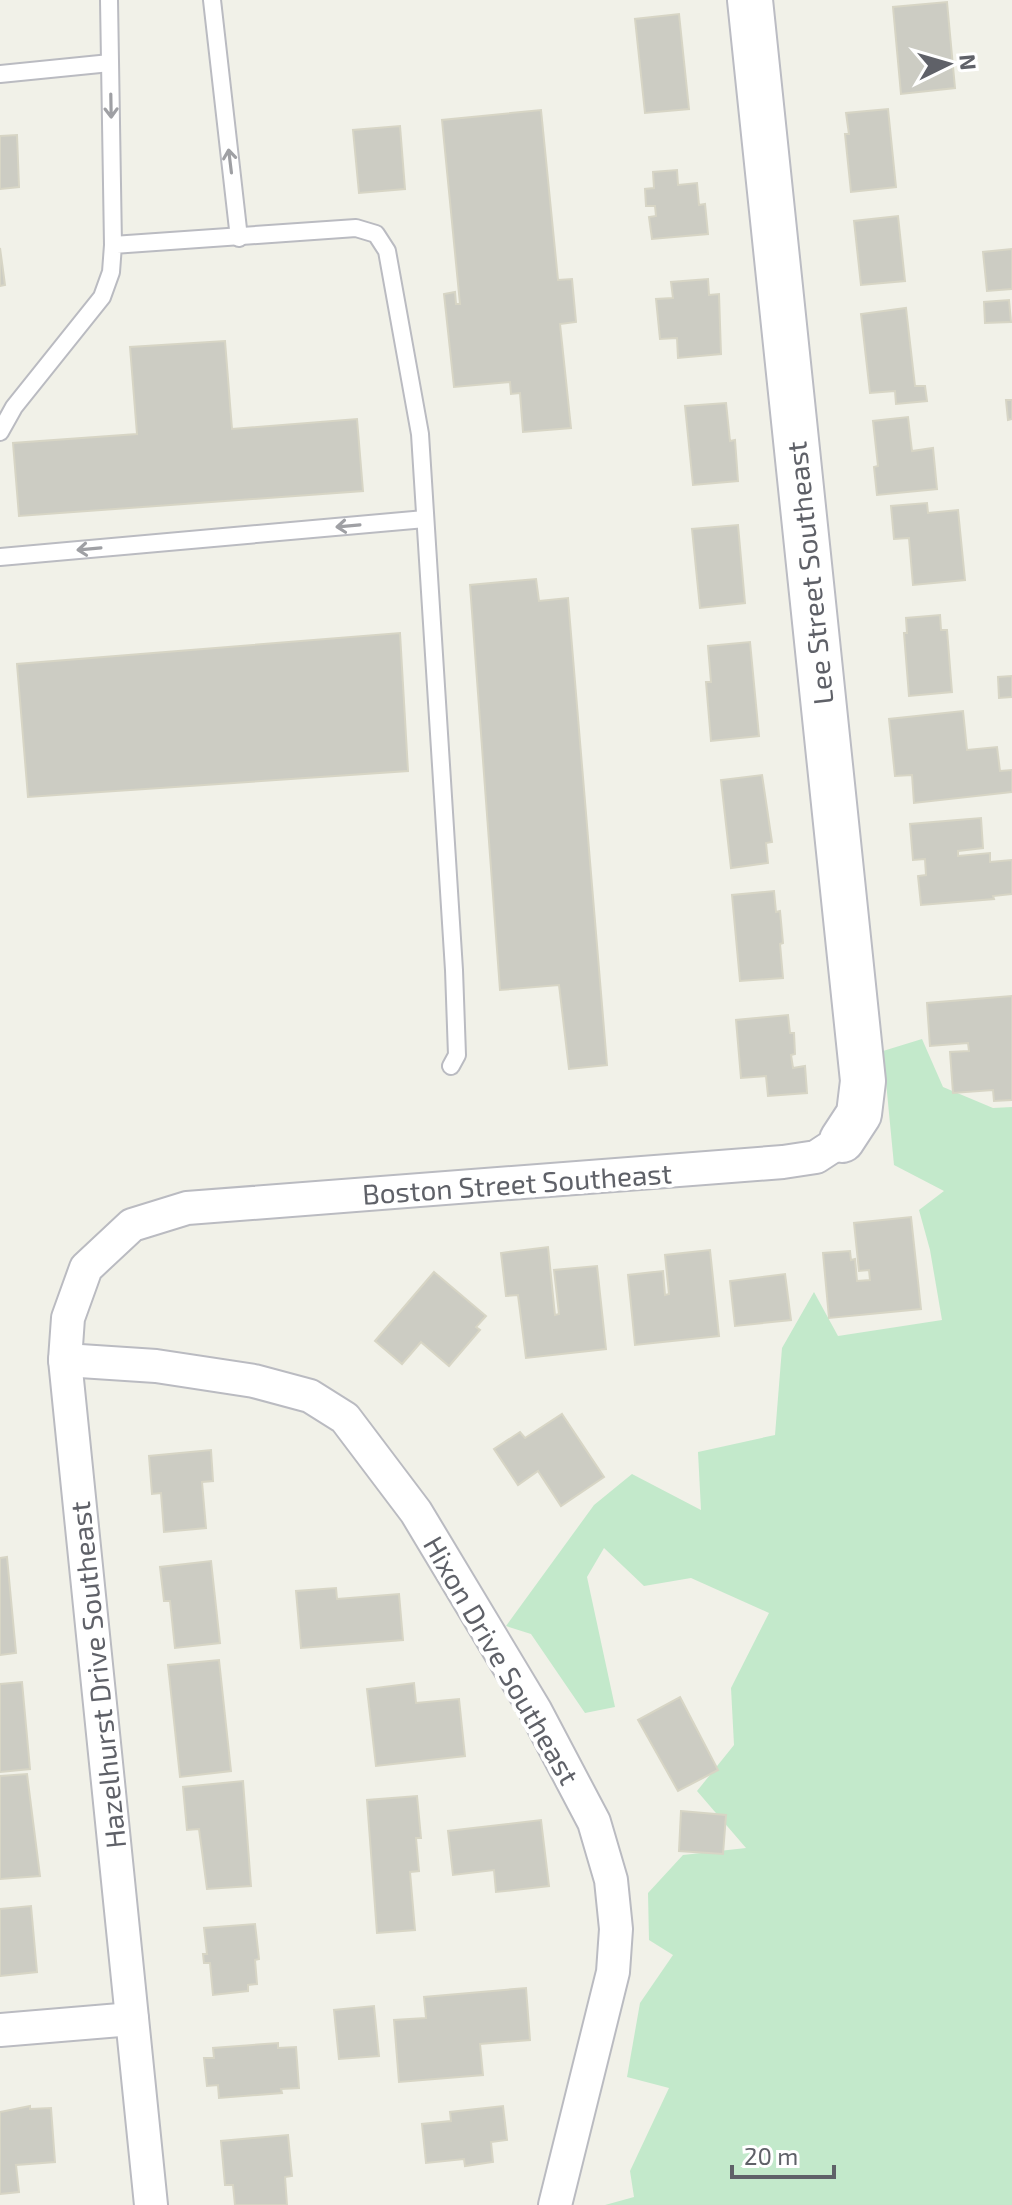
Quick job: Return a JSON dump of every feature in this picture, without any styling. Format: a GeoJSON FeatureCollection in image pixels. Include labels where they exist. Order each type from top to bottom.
{"type":"FeatureCollection","features":[{"type":"Feature","properties":{"kind":"street","name":"Lee Street Southeast"},"geometry":{"type":"LineString","coordinates":[[750,0],[863,1081],[859,1114],[842,1140]]}},
{"type":"Feature","properties":{"kind":"street","name":"Boston Street Southeast"},"geometry":{"type":"LineString","coordinates":[[187,1208],[783,1162],[816,1157],[842,1140]]}},
{"type":"Feature","properties":{"kind":"street","name":"Hazelhurst Drive Southeast"},"geometry":{"type":"LineString","coordinates":[[151,2205],[65,1360],[68,1318],[86,1268],[132,1225],[187,1208]]}},
{"type":"Feature","properties":{"kind":"street","name":"Hixon Drive Southeast"},"geometry":{"type":"LineString","coordinates":[[65,1360],[156,1366],[254,1381],[310,1396],[345,1418],[416,1512],[535,1710],[594,1822],[611,1880],[616,1929],[613,1972],[555,2205]]}},
{"type":"Feature","properties":{"kind":"street"},"geometry":{"type":"LineString","coordinates":[[0,2030],[132,2019]]}},
{"type":"Feature","properties":{"kind":"lane"},"geometry":{"type":"LineString","coordinates":[[0,432],[14,407],[102,297],[111,272],[109,0]]}},
{"type":"Feature","properties":{"kind":"lane"},"geometry":{"type":"LineString","coordinates":[[212,0],[239,238]]}},
{"type":"Feature","properties":{"kind":"lane"},"geometry":{"type":"LineString","coordinates":[[0,74],[110,63]]}},
{"type":"Feature","properties":{"kind":"lane"},"geometry":{"type":"LineString","coordinates":[[113,245],[356,228],[376,234],[387,251],[420,434],[454,970],[457,1055],[451,1066]]}},
{"type":"Feature","properties":{"kind":"lane"},"geometry":{"type":"LineString","coordinates":[[0,557],[425,519]]}},
{"type":"Feature","properties":{"kind":"green space"},"geometry":{"type":"Polygon","coordinates":[[[922,1039],[943,1087],[993,1108],[1012,1107],[1012,2205],[605,2205],[634,2197],[630,2171],[669,2088],[627,2077],[640,2003],[673,1955],[649,1940],[648,1893],[683,1855],[746,1848],[697,1791],[734,1745],[731,1688],[769,1613],[691,1578],[644,1586],[604,1548],[587,1577],[615,1707],[585,1713],[531,1634],[506,1626],[594,1505],[632,1474],[701,1510],[698,1452],[775,1435],[782,1348],[814,1292],[838,1336],[942,1320],[930,1250],[919,1210],[944,1191],[894,1165],[883,1051],[922,1039]]]}},
{"type":"Feature","properties":{"kind":"building"},"geometry":{"type":"Polygon","coordinates":[[[947,2],[955,88],[901,94],[893,7],[947,2]]]}},
{"type":"Feature","properties":{"kind":"building"},"geometry":{"type":"Polygon","coordinates":[[[679,14],[689,109],[645,113],[635,19],[679,14]]]}},
{"type":"Feature","properties":{"kind":"building"},"geometry":{"type":"Polygon","coordinates":[[[888,109],[896,187],[851,192],[846,113],[888,109]]]}},
{"type":"Feature","properties":{"kind":"building"},"geometry":{"type":"Polygon","coordinates":[[[541,110],[558,280],[572,279],[576,322],[560,324],[571,428],[523,432],[520,393],[511,394],[510,382],[454,387],[444,294],[455,292],[456,304],[460,304],[442,120],[541,110]]]}},
{"type":"Feature","properties":{"kind":"building"},"geometry":{"type":"Polygon","coordinates":[[[400,126],[405,189],[359,193],[353,130],[400,126]]]}},
{"type":"Feature","properties":{"kind":"building"},"geometry":{"type":"Polygon","coordinates":[[[17,135],[19,187],[0,189],[0,136],[17,135]]]}},
{"type":"Feature","properties":{"kind":"building"},"geometry":{"type":"Polygon","coordinates":[[[677,170],[678,185],[697,183],[699,205],[705,204],[708,234],[652,239],[649,217],[656,216],[655,206],[646,206],[645,189],[654,188],[653,172],[677,170]]]}},
{"type":"Feature","properties":{"kind":"building"},"geometry":{"type":"Polygon","coordinates":[[[898,216],[905,281],[861,285],[854,221],[898,216]]]}},
{"type":"Feature","properties":{"kind":"building"},"geometry":{"type":"Polygon","coordinates":[[[0,248],[5,285],[0,286],[0,248]]]}},
{"type":"Feature","properties":{"kind":"building"},"geometry":{"type":"Polygon","coordinates":[[[1012,249],[1012,289],[987,291],[983,252],[1012,249]]]}},
{"type":"Feature","properties":{"kind":"building"},"geometry":{"type":"Polygon","coordinates":[[[708,279],[709,295],[719,294],[721,354],[678,358],[677,338],[660,339],[656,299],[673,298],[671,282],[708,279]]]}},
{"type":"Feature","properties":{"kind":"building"},"geometry":{"type":"Polygon","coordinates":[[[1009,300],[1011,322],[985,323],[984,302],[1009,300]]]}},
{"type":"Feature","properties":{"kind":"building"},"geometry":{"type":"Polygon","coordinates":[[[906,308],[915,386],[925,386],[927,401],[896,404],[895,391],[870,393],[861,314],[906,308]]]}},
{"type":"Feature","properties":{"kind":"building"},"geometry":{"type":"Polygon","coordinates":[[[225,341],[232,429],[357,419],[363,491],[19,516],[13,443],[137,434],[130,347],[225,341]]]}},
{"type":"Feature","properties":{"kind":"building"},"geometry":{"type":"Polygon","coordinates":[[[1006,400],[1012,400],[1012,419],[1008,420],[1006,400]]]}},
{"type":"Feature","properties":{"kind":"building"},"geometry":{"type":"Polygon","coordinates":[[[726,403],[730,441],[735,440],[738,481],[693,485],[685,406],[726,403]]]}},
{"type":"Feature","properties":{"kind":"building"},"geometry":{"type":"Polygon","coordinates":[[[908,417],[912,451],[933,448],[937,489],[877,495],[874,467],[878,466],[873,421],[908,417]]]}},
{"type":"Feature","properties":{"kind":"building"},"geometry":{"type":"Polygon","coordinates":[[[927,503],[928,513],[958,510],[965,580],[913,585],[909,538],[894,539],[891,506],[927,503]]]}},
{"type":"Feature","properties":{"kind":"building"},"geometry":{"type":"Polygon","coordinates":[[[738,525],[745,603],[700,608],[692,529],[738,525]]]}},
{"type":"Feature","properties":{"kind":"building"},"geometry":{"type":"Polygon","coordinates":[[[536,579],[539,601],[568,598],[607,1065],[569,1069],[559,985],[500,990],[470,585],[536,579]]]}},
{"type":"Feature","properties":{"kind":"building"},"geometry":{"type":"Polygon","coordinates":[[[940,615],[941,630],[947,630],[952,692],[909,696],[904,633],[907,633],[906,618],[940,615]]]}},
{"type":"Feature","properties":{"kind":"building"},"geometry":{"type":"Polygon","coordinates":[[[400,633],[408,771],[28,797],[17,664],[400,633]]]}},
{"type":"Feature","properties":{"kind":"building"},"geometry":{"type":"Polygon","coordinates":[[[750,642],[759,736],[711,741],[706,682],[711,682],[708,646],[750,642]]]}},
{"type":"Feature","properties":{"kind":"building"},"geometry":{"type":"Polygon","coordinates":[[[1012,676],[1012,697],[999,698],[998,677],[1012,676]]]}},
{"type":"Feature","properties":{"kind":"building"},"geometry":{"type":"Polygon","coordinates":[[[963,711],[967,750],[997,747],[1000,771],[1012,770],[1012,792],[914,803],[912,775],[895,776],[889,719],[963,711]]]}},
{"type":"Feature","properties":{"kind":"building"},"geometry":{"type":"Polygon","coordinates":[[[762,775],[772,842],[766,843],[768,863],[731,868],[721,780],[762,775]]]}},
{"type":"Feature","properties":{"kind":"building"},"geometry":{"type":"Polygon","coordinates":[[[981,818],[983,848],[958,851],[958,856],[990,853],[990,862],[1012,860],[1012,894],[993,896],[994,899],[921,905],[918,876],[926,875],[925,859],[913,860],[910,824],[981,818]]]}},
{"type":"Feature","properties":{"kind":"building"},"geometry":{"type":"Polygon","coordinates":[[[774,891],[776,912],[780,911],[783,978],[740,981],[732,895],[774,891]]]}},
{"type":"Feature","properties":{"kind":"building"},"geometry":{"type":"Polygon","coordinates":[[[1012,996],[1012,1100],[994,1101],[993,1090],[953,1093],[950,1052],[969,1051],[968,1043],[930,1046],[927,1003],[1012,996]]]}},
{"type":"Feature","properties":{"kind":"building"},"geometry":{"type":"Polygon","coordinates":[[[788,1015],[790,1033],[794,1033],[793,1068],[805,1066],[807,1093],[768,1096],[766,1076],[741,1078],[736,1020],[788,1015]]]}},
{"type":"Feature","properties":{"kind":"building"},"geometry":{"type":"Polygon","coordinates":[[[911,1217],[921,1309],[829,1318],[823,1253],[850,1251],[851,1260],[855,1259],[857,1281],[870,1280],[869,1270],[859,1271],[854,1223],[911,1217]]]}},
{"type":"Feature","properties":{"kind":"building"},"geometry":{"type":"Polygon","coordinates":[[[548,1247],[555,1315],[559,1314],[554,1270],[597,1266],[606,1349],[526,1358],[518,1295],[506,1296],[501,1253],[548,1247]]]}},
{"type":"Feature","properties":{"kind":"building"},"geometry":{"type":"Polygon","coordinates":[[[710,1250],[719,1336],[635,1345],[628,1275],[663,1271],[665,1295],[669,1294],[665,1255],[710,1250]]]}},
{"type":"Feature","properties":{"kind":"building"},"geometry":{"type":"Polygon","coordinates":[[[434,1272],[486,1316],[476,1327],[480,1330],[449,1366],[421,1342],[402,1364],[375,1341],[434,1272]]]}},
{"type":"Feature","properties":{"kind":"building"},"geometry":{"type":"Polygon","coordinates":[[[785,1274],[791,1320],[735,1326],[730,1281],[785,1274]]]}},
{"type":"Feature","properties":{"kind":"building"},"geometry":{"type":"Polygon","coordinates":[[[562,1414],[604,1477],[561,1506],[538,1471],[518,1485],[494,1449],[520,1432],[525,1438],[562,1414]]]}},
{"type":"Feature","properties":{"kind":"building"},"geometry":{"type":"Polygon","coordinates":[[[211,1450],[213,1481],[202,1482],[206,1528],[164,1532],[161,1493],[152,1494],[149,1456],[211,1450]]]}},
{"type":"Feature","properties":{"kind":"building"},"geometry":{"type":"Polygon","coordinates":[[[7,1557],[16,1653],[0,1655],[0,1558],[7,1557]]]}},
{"type":"Feature","properties":{"kind":"building"},"geometry":{"type":"Polygon","coordinates":[[[211,1561],[220,1643],[175,1648],[170,1601],[164,1601],[160,1567],[211,1561]]]}},
{"type":"Feature","properties":{"kind":"building"},"geometry":{"type":"Polygon","coordinates":[[[336,1588],[337,1599],[399,1594],[403,1640],[301,1648],[296,1591],[336,1588]]]}},
{"type":"Feature","properties":{"kind":"building"},"geometry":{"type":"Polygon","coordinates":[[[219,1660],[231,1771],[180,1777],[168,1665],[219,1660]]]}},
{"type":"Feature","properties":{"kind":"building"},"geometry":{"type":"Polygon","coordinates":[[[22,1682],[30,1769],[0,1772],[0,1684],[22,1682]]]}},
{"type":"Feature","properties":{"kind":"building"},"geometry":{"type":"Polygon","coordinates":[[[414,1683],[416,1703],[459,1699],[465,1756],[376,1766],[367,1689],[414,1683]]]}},
{"type":"Feature","properties":{"kind":"building"},"geometry":{"type":"Polygon","coordinates":[[[680,1697],[718,1770],[678,1791],[638,1720],[680,1697]]]}},
{"type":"Feature","properties":{"kind":"building"},"geometry":{"type":"Polygon","coordinates":[[[27,1774],[40,1876],[0,1879],[0,1776],[27,1774]]]}},
{"type":"Feature","properties":{"kind":"building"},"geometry":{"type":"Polygon","coordinates":[[[243,1781],[251,1886],[207,1889],[199,1829],[187,1830],[183,1787],[243,1781]]]}},
{"type":"Feature","properties":{"kind":"building"},"geometry":{"type":"Polygon","coordinates":[[[417,1796],[421,1838],[416,1838],[419,1871],[410,1872],[415,1930],[377,1933],[367,1800],[417,1796]]]}},
{"type":"Feature","properties":{"kind":"building"},"geometry":{"type":"Polygon","coordinates":[[[681,1811],[726,1815],[723,1854],[679,1851],[681,1811]]]}},
{"type":"Feature","properties":{"kind":"building"},"geometry":{"type":"Polygon","coordinates":[[[541,1820],[549,1886],[496,1892],[494,1870],[453,1875],[448,1831],[541,1820]]]}},
{"type":"Feature","properties":{"kind":"building"},"geometry":{"type":"Polygon","coordinates":[[[31,1906],[37,1972],[0,1976],[0,1909],[31,1906]]]}},
{"type":"Feature","properties":{"kind":"building"},"geometry":{"type":"Polygon","coordinates":[[[255,1924],[259,1959],[255,1960],[257,1984],[248,1985],[248,1991],[213,1995],[210,1963],[204,1963],[203,1954],[207,1954],[204,1928],[255,1924]]]}},
{"type":"Feature","properties":{"kind":"building"},"geometry":{"type":"Polygon","coordinates":[[[526,1988],[530,2040],[480,2044],[483,2075],[399,2082],[394,2020],[426,2018],[424,1997],[526,1988]]]}},
{"type":"Feature","properties":{"kind":"building"},"geometry":{"type":"Polygon","coordinates":[[[374,2006],[379,2056],[339,2059],[334,2010],[374,2006]]]}},
{"type":"Feature","properties":{"kind":"building"},"geometry":{"type":"Polygon","coordinates":[[[278,2043],[278,2048],[296,2047],[299,2088],[281,2089],[282,2093],[219,2098],[218,2085],[207,2086],[204,2058],[214,2058],[213,2048],[278,2043]]]}},
{"type":"Feature","properties":{"kind":"building"},"geometry":{"type":"Polygon","coordinates":[[[30,2106],[30,2109],[51,2108],[55,2162],[16,2165],[19,2192],[0,2194],[0,2112],[30,2106]]]}},
{"type":"Feature","properties":{"kind":"building"},"geometry":{"type":"Polygon","coordinates":[[[503,2106],[507,2140],[491,2142],[493,2162],[465,2166],[464,2159],[426,2163],[422,2124],[451,2121],[450,2112],[503,2106]]]}},
{"type":"Feature","properties":{"kind":"building"},"geometry":{"type":"Polygon","coordinates":[[[288,2135],[292,2176],[285,2177],[287,2205],[235,2205],[233,2185],[225,2185],[221,2141],[288,2135]]]}}]}
